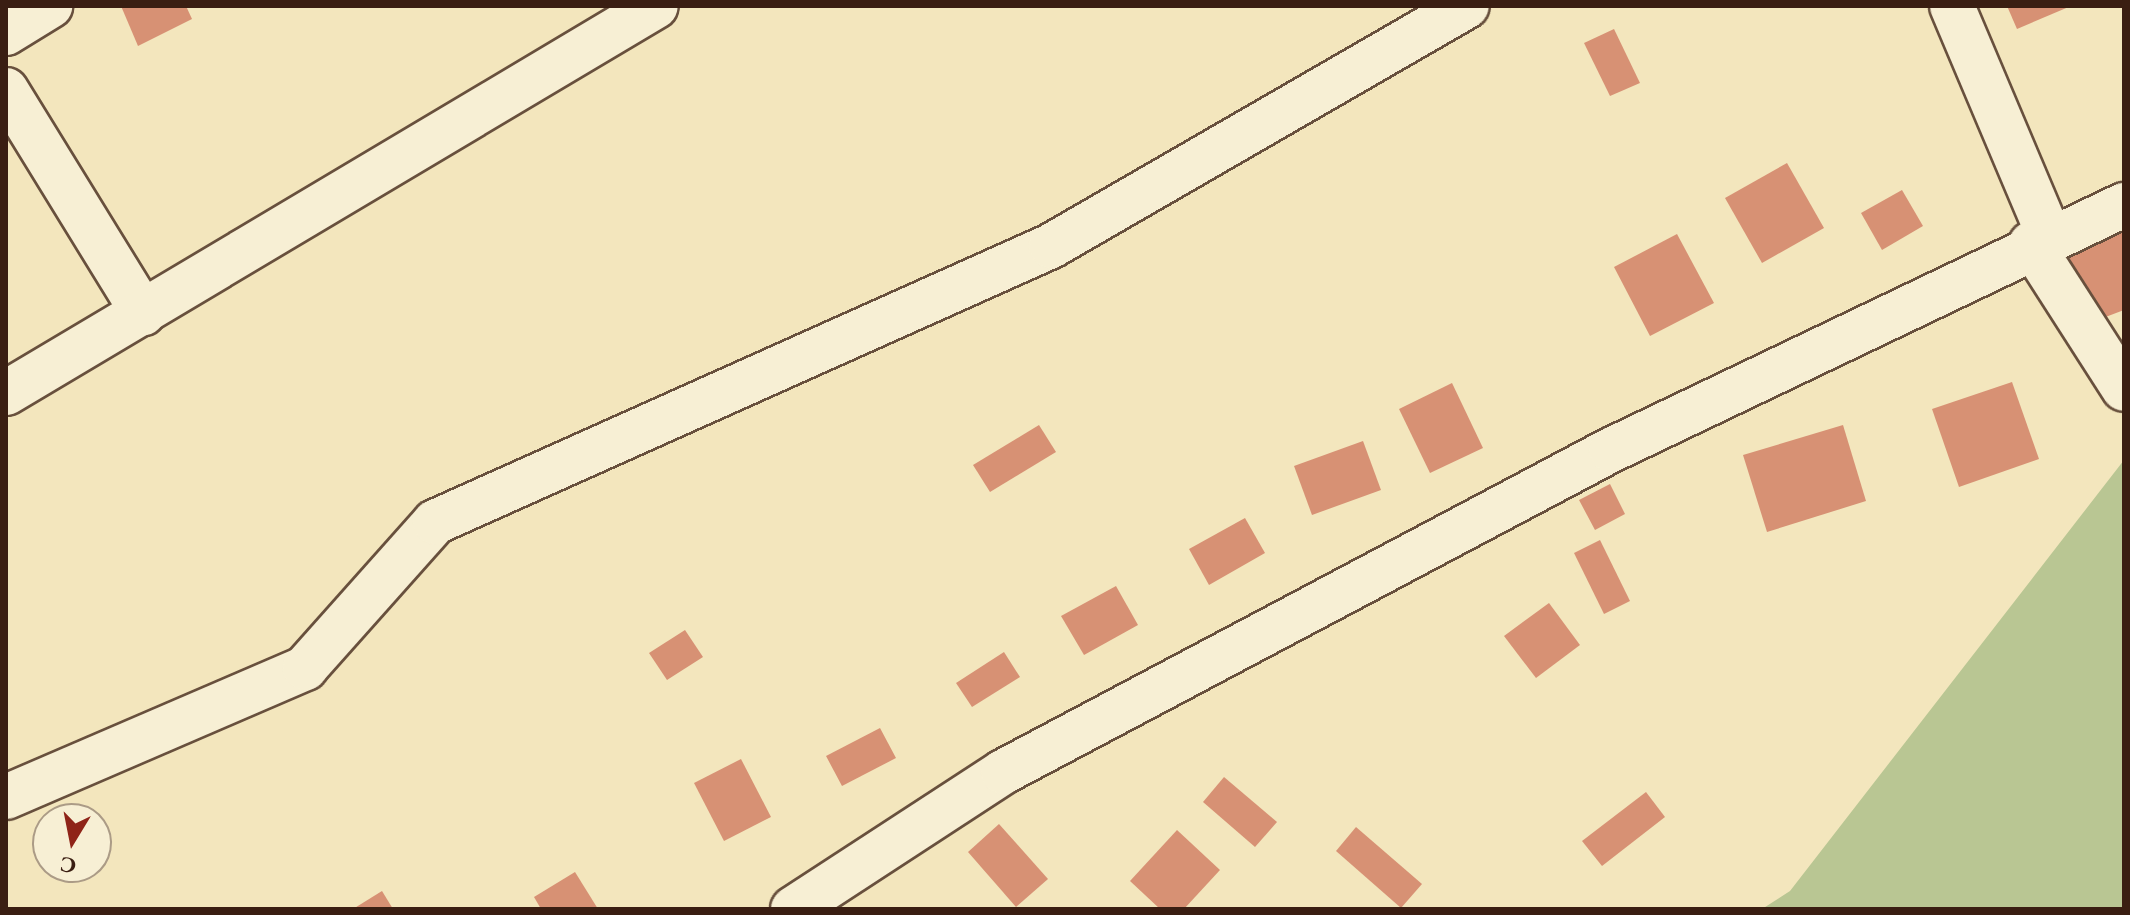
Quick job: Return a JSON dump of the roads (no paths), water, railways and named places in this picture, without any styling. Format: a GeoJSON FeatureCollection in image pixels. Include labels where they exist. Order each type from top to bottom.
{"type":"FeatureCollection","features":[{"type":"Feature","properties":{"kind":"street"},"geometry":{"type":"LineString","coordinates":[[6,33],[50,6]]}},
{"type":"Feature","properties":{"kind":"street"},"geometry":{"type":"LineString","coordinates":[[6,393],[656,6]]}},
{"type":"Feature","properties":{"kind":"street"},"geometry":{"type":"LineString","coordinates":[[6,797],[305,668],[435,522],[1051,246],[1467,6]]}},
{"type":"Feature","properties":{"kind":"street"},"geometry":{"type":"LineString","coordinates":[[1952,6],[2040,240],[2124,389]]}},
{"type":"Feature","properties":{"kind":"street"},"geometry":{"type":"LineString","coordinates":[[6,90],[143,313]]}},
{"type":"Feature","properties":{"kind":"street"},"geometry":{"type":"LineString","coordinates":[[793,909],[1017,765],[1611,450],[2040,240],[2124,205]]}}]}
